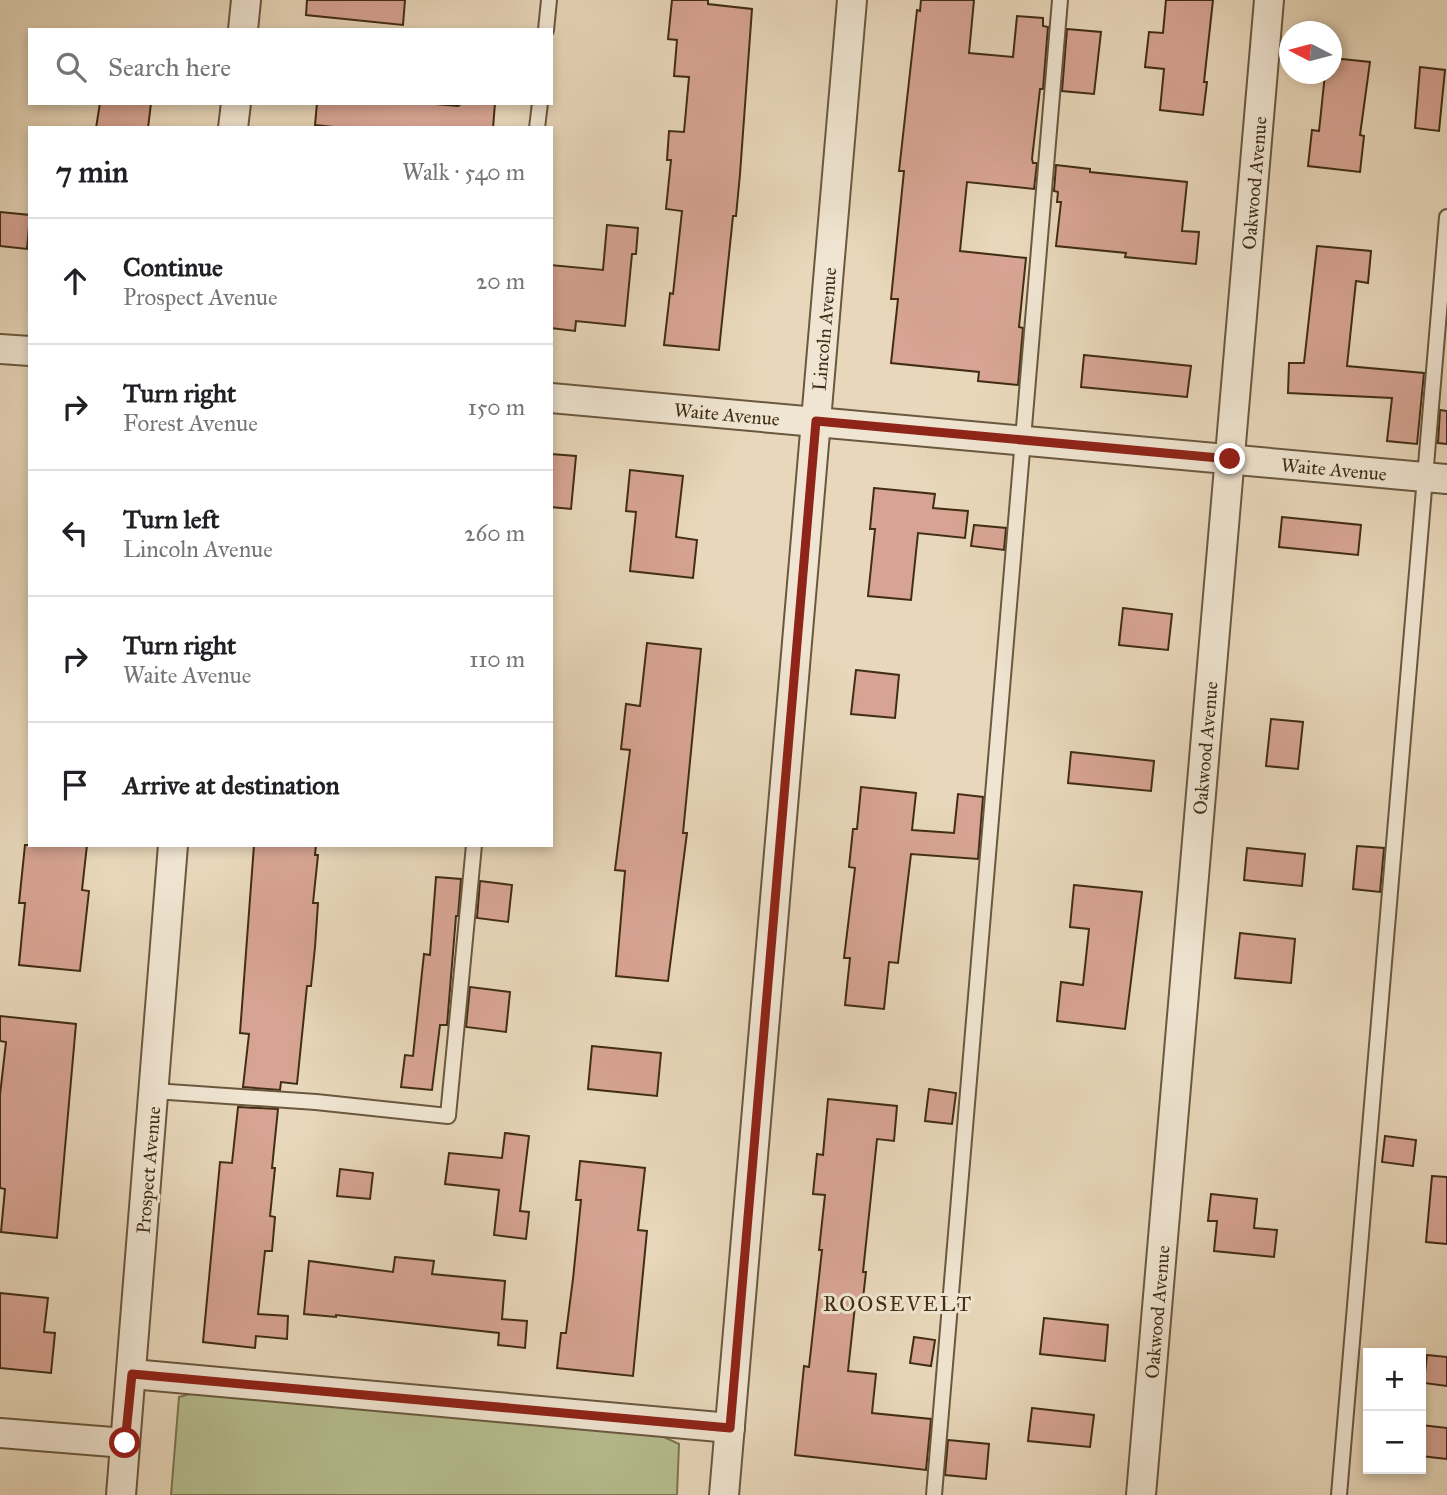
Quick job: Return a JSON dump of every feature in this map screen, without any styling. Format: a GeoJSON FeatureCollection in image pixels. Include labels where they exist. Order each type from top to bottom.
{"type":"FeatureCollection","features":[{"type":"Feature","properties":{"kind":"street"},"geometry":{"type":"LineString","coordinates":[[243,28],[246,0]]}},
{"type":"Feature","properties":{"kind":"street","name":"Lincoln Avenue"},"geometry":{"type":"LineString","coordinates":[[724,1495],[852,0]]}},
{"type":"Feature","properties":{"kind":"street","name":"Oakwood Avenue"},"geometry":{"type":"LineString","coordinates":[[1141,1495],[1269,0]]}},
{"type":"Feature","properties":{"kind":"street"},"geometry":{"type":"LineString","coordinates":[[233,126],[236,105]]}},
{"type":"Feature","properties":{"kind":"street"},"geometry":{"type":"LineString","coordinates":[[0,349],[28,351]]}},
{"type":"Feature","properties":{"kind":"street","name":"Waite Avenue"},"geometry":{"type":"LineString","coordinates":[[553,398],[1436,478]]}},
{"type":"Feature","properties":{"kind":"street","name":"Prospect Avenue"},"geometry":{"type":"LineString","coordinates":[[121,1495],[173,847]]}},
{"type":"Feature","properties":{"kind":"street"},"geometry":{"type":"LineString","coordinates":[[132,1374],[730,1428]]}},
{"type":"Feature","properties":{"kind":"street"},"geometry":{"type":"LineString","coordinates":[[0,1433],[125,1443]]}},
{"type":"Feature","properties":{"kind":"lane"},"geometry":{"type":"LineString","coordinates":[[546,28],[549,0]]}},
{"type":"Feature","properties":{"kind":"lane"},"geometry":{"type":"LineString","coordinates":[[934,1495],[1059,0]]}},
{"type":"Feature","properties":{"kind":"lane"},"geometry":{"type":"LineString","coordinates":[[537,126],[540,105]]}},
{"type":"Feature","properties":{"kind":"lane"},"geometry":{"type":"LineString","coordinates":[[1339,1495],[1436,478],[1447,217]]}},
{"type":"Feature","properties":{"kind":"lane"},"geometry":{"type":"LineString","coordinates":[[154,1091],[316,1102],[448,1116],[474,847]]}},
{"type":"Feature","properties":{"kind":"green space"},"geometry":{"type":"Polygon","coordinates":[[[204,1390],[653,1432],[679,1444],[677,1495],[171,1495],[179,1397],[204,1390]]]}},
{"type":"Feature","properties":{"kind":"building"},"geometry":{"type":"Polygon","coordinates":[[[307,0],[405,0],[403,25],[306,15],[307,0]]]}},
{"type":"Feature","properties":{"kind":"building"},"geometry":{"type":"Polygon","coordinates":[[[672,0],[708,0],[708,4],[752,9],[736,216],[733,216],[719,350],[664,345],[670,293],[673,294],[682,211],[666,209],[671,160],[667,160],[669,131],[684,132],[689,77],[674,76],[677,40],[668,39],[672,0]]]}},
{"type":"Feature","properties":{"kind":"building"},"geometry":{"type":"Polygon","coordinates":[[[921,0],[974,0],[969,53],[1013,57],[1017,16],[1043,18],[1043,26],[1048,27],[1043,89],[1040,89],[1032,159],[1033,163],[1037,163],[1034,189],[967,182],[960,251],[1026,258],[1019,327],[1023,328],[1018,385],[978,381],[979,372],[891,363],[898,299],[891,299],[904,171],[899,171],[917,10],[920,11],[921,0]]]}},
{"type":"Feature","properties":{"kind":"building"},"geometry":{"type":"Polygon","coordinates":[[[1166,0],[1213,0],[1203,115],[1160,110],[1164,69],[1145,67],[1149,32],[1163,33],[1166,0]]]}},
{"type":"Feature","properties":{"kind":"building"},"geometry":{"type":"Polygon","coordinates":[[[1067,29],[1101,32],[1094,94],[1062,91],[1067,29]]]}},
{"type":"Feature","properties":{"kind":"building"},"geometry":{"type":"Polygon","coordinates":[[[1342,59],[1370,62],[1360,135],[1364,136],[1360,172],[1308,166],[1312,130],[1319,131],[1324,84],[1342,84],[1342,59]]]}},
{"type":"Feature","properties":{"kind":"building"},"geometry":{"type":"Polygon","coordinates":[[[1420,67],[1445,70],[1439,131],[1415,128],[1420,67]]]}},
{"type":"Feature","properties":{"kind":"building"},"geometry":{"type":"Polygon","coordinates":[[[100,105],[151,105],[148,126],[96,126],[100,105]]]}},
{"type":"Feature","properties":{"kind":"building"},"geometry":{"type":"Polygon","coordinates":[[[317,105],[495,105],[493,126],[315,125],[317,105]]]}},
{"type":"Feature","properties":{"kind":"building"},"geometry":{"type":"Polygon","coordinates":[[[1056,165],[1090,169],[1090,172],[1187,182],[1182,231],[1199,232],[1196,264],[1125,257],[1126,253],[1056,246],[1061,202],[1057,202],[1058,192],[1054,191],[1056,165]]]}},
{"type":"Feature","properties":{"kind":"building"},"geometry":{"type":"Polygon","coordinates":[[[0,212],[28,215],[27,249],[0,246],[0,212]]]}},
{"type":"Feature","properties":{"kind":"building"},"geometry":{"type":"Polygon","coordinates":[[[607,225],[638,228],[636,254],[632,254],[625,326],[576,321],[575,331],[553,328],[553,265],[603,270],[607,225]]]}},
{"type":"Feature","properties":{"kind":"building"},"geometry":{"type":"Polygon","coordinates":[[[1317,246],[1371,251],[1368,283],[1356,281],[1347,366],[1424,373],[1417,444],[1387,441],[1392,398],[1288,393],[1289,363],[1304,363],[1317,246]]]}},
{"type":"Feature","properties":{"kind":"building"},"geometry":{"type":"Polygon","coordinates":[[[1084,355],[1191,366],[1187,397],[1081,387],[1084,355]]]}},
{"type":"Feature","properties":{"kind":"building"},"geometry":{"type":"Polygon","coordinates":[[[1440,410],[1447,411],[1447,444],[1438,443],[1440,410]]]}},
{"type":"Feature","properties":{"kind":"building"},"geometry":{"type":"Polygon","coordinates":[[[553,454],[576,456],[571,509],[553,507],[553,454]]]}},
{"type":"Feature","properties":{"kind":"building"},"geometry":{"type":"Polygon","coordinates":[[[630,470],[683,476],[676,537],[697,540],[693,578],[630,571],[636,512],[626,511],[630,470]]]}},
{"type":"Feature","properties":{"kind":"building"},"geometry":{"type":"Polygon","coordinates":[[[874,488],[935,494],[933,508],[968,511],[965,538],[918,533],[911,600],[868,596],[875,529],[870,529],[874,488]]]}},
{"type":"Feature","properties":{"kind":"building"},"geometry":{"type":"Polygon","coordinates":[[[1282,517],[1361,525],[1358,555],[1279,547],[1282,517]]]}},
{"type":"Feature","properties":{"kind":"building"},"geometry":{"type":"Polygon","coordinates":[[[974,525],[1006,528],[1004,550],[971,546],[974,525]]]}},
{"type":"Feature","properties":{"kind":"building"},"geometry":{"type":"Polygon","coordinates":[[[1123,608],[1172,614],[1168,650],[1119,645],[1123,608]]]}},
{"type":"Feature","properties":{"kind":"building"},"geometry":{"type":"Polygon","coordinates":[[[647,643],[701,649],[683,833],[687,833],[668,981],[616,976],[625,871],[615,870],[630,750],[621,749],[626,704],[640,706],[647,643]]]}},
{"type":"Feature","properties":{"kind":"building"},"geometry":{"type":"Polygon","coordinates":[[[856,670],[899,675],[895,718],[851,714],[856,670]]]}},
{"type":"Feature","properties":{"kind":"building"},"geometry":{"type":"Polygon","coordinates":[[[1271,719],[1303,722],[1298,769],[1266,766],[1271,719]]]}},
{"type":"Feature","properties":{"kind":"building"},"geometry":{"type":"Polygon","coordinates":[[[1071,752],[1154,761],[1151,791],[1068,783],[1071,752]]]}},
{"type":"Feature","properties":{"kind":"building"},"geometry":{"type":"Polygon","coordinates":[[[861,787],[916,793],[912,830],[954,833],[958,794],[983,797],[978,859],[911,854],[898,963],[889,962],[884,1009],[845,1005],[850,958],[844,958],[855,868],[849,867],[853,829],[857,829],[861,787]]]}},
{"type":"Feature","properties":{"kind":"building"},"geometry":{"type":"Polygon","coordinates":[[[25,845],[87,847],[82,890],[89,891],[80,971],[19,965],[25,903],[19,903],[25,845]]]}},
{"type":"Feature","properties":{"kind":"building"},"geometry":{"type":"Polygon","coordinates":[[[1357,846],[1384,848],[1380,892],[1353,889],[1357,846]]]}},
{"type":"Feature","properties":{"kind":"building"},"geometry":{"type":"Polygon","coordinates":[[[254,847],[316,847],[315,855],[318,855],[313,903],[318,903],[315,947],[311,986],[307,986],[297,1084],[281,1082],[280,1090],[243,1087],[249,1034],[240,1033],[254,847]]]}},
{"type":"Feature","properties":{"kind":"building"},"geometry":{"type":"Polygon","coordinates":[[[1247,848],[1305,854],[1302,886],[1244,880],[1247,848]]]}},
{"type":"Feature","properties":{"kind":"building"},"geometry":{"type":"Polygon","coordinates":[[[436,877],[461,879],[447,1025],[440,1025],[432,1090],[401,1087],[405,1055],[413,1056],[424,954],[430,955],[436,877]]]}},
{"type":"Feature","properties":{"kind":"building"},"geometry":{"type":"Polygon","coordinates":[[[480,881],[512,885],[508,922],[477,918],[480,881]]]}},
{"type":"Feature","properties":{"kind":"building"},"geometry":{"type":"Polygon","coordinates":[[[1074,885],[1142,892],[1125,1029],[1057,1021],[1061,982],[1083,985],[1089,929],[1070,927],[1074,885]]]}},
{"type":"Feature","properties":{"kind":"building"},"geometry":{"type":"Polygon","coordinates":[[[1240,933],[1295,939],[1291,983],[1235,978],[1240,933]]]}},
{"type":"Feature","properties":{"kind":"building"},"geometry":{"type":"Polygon","coordinates":[[[470,987],[510,992],[506,1032],[466,1027],[470,987]]]}},
{"type":"Feature","properties":{"kind":"building"},"geometry":{"type":"Polygon","coordinates":[[[0,1016],[76,1024],[57,1238],[1,1232],[5,1189],[0,1188],[0,1095],[6,1042],[0,1041],[0,1016]]]}},
{"type":"Feature","properties":{"kind":"building"},"geometry":{"type":"Polygon","coordinates":[[[592,1046],[661,1053],[657,1096],[588,1089],[592,1046]]]}},
{"type":"Feature","properties":{"kind":"building"},"geometry":{"type":"Polygon","coordinates":[[[929,1089],[956,1093],[952,1124],[925,1121],[929,1089]]]}},
{"type":"Feature","properties":{"kind":"building"},"geometry":{"type":"Polygon","coordinates":[[[828,1099],[897,1106],[894,1141],[877,1139],[863,1272],[866,1272],[862,1307],[855,1306],[848,1371],[876,1374],[872,1413],[931,1419],[926,1470],[795,1455],[804,1366],[809,1367],[822,1250],[819,1250],[825,1195],[813,1194],[817,1154],[823,1155],[828,1099]]]}},
{"type":"Feature","properties":{"kind":"building"},"geometry":{"type":"Polygon","coordinates":[[[238,1107],[278,1109],[272,1168],[275,1168],[270,1216],[275,1217],[272,1251],[265,1251],[258,1314],[288,1316],[287,1339],[256,1336],[255,1348],[203,1342],[220,1162],[232,1163],[238,1107]]]}},
{"type":"Feature","properties":{"kind":"building"},"geometry":{"type":"Polygon","coordinates":[[[505,1133],[529,1136],[520,1211],[529,1212],[526,1239],[494,1235],[499,1190],[445,1184],[449,1153],[502,1158],[505,1133]]]}},
{"type":"Feature","properties":{"kind":"building"},"geometry":{"type":"Polygon","coordinates":[[[1385,1136],[1416,1140],[1413,1166],[1382,1162],[1385,1136]]]}},
{"type":"Feature","properties":{"kind":"building"},"geometry":{"type":"Polygon","coordinates":[[[580,1161],[645,1168],[638,1230],[647,1231],[633,1376],[557,1368],[561,1333],[566,1333],[573,1279],[581,1200],[576,1200],[580,1161]]]}},
{"type":"Feature","properties":{"kind":"building"},"geometry":{"type":"Polygon","coordinates":[[[340,1169],[373,1173],[370,1199],[337,1196],[340,1169]]]}},
{"type":"Feature","properties":{"kind":"building"},"geometry":{"type":"Polygon","coordinates":[[[1432,1176],[1447,1177],[1447,1244],[1426,1242],[1432,1176]]]}},
{"type":"Feature","properties":{"kind":"building"},"geometry":{"type":"Polygon","coordinates":[[[1211,1194],[1257,1199],[1254,1228],[1277,1230],[1274,1257],[1214,1251],[1217,1221],[1208,1221],[1211,1194]]]}},
{"type":"Feature","properties":{"kind":"building"},"geometry":{"type":"Polygon","coordinates":[[[395,1257],[434,1261],[432,1274],[505,1281],[502,1319],[527,1321],[525,1348],[498,1345],[499,1333],[336,1315],[304,1314],[309,1261],[393,1272],[395,1257]]]}},
{"type":"Feature","properties":{"kind":"building"},"geometry":{"type":"Polygon","coordinates":[[[0,1293],[48,1298],[44,1332],[55,1333],[51,1373],[0,1368],[0,1293]]]}},
{"type":"Feature","properties":{"kind":"building"},"geometry":{"type":"Polygon","coordinates":[[[1044,1318],[1108,1325],[1105,1361],[1040,1354],[1044,1318]]]}},
{"type":"Feature","properties":{"kind":"building"},"geometry":{"type":"Polygon","coordinates":[[[914,1337],[935,1340],[931,1366],[910,1363],[914,1337]]]}},
{"type":"Feature","properties":{"kind":"building"},"geometry":{"type":"Polygon","coordinates":[[[1427,1355],[1447,1357],[1447,1386],[1426,1383],[1427,1355]]]}},
{"type":"Feature","properties":{"kind":"building"},"geometry":{"type":"Polygon","coordinates":[[[1032,1408],[1094,1415],[1090,1447],[1028,1441],[1032,1408]]]}},
{"type":"Feature","properties":{"kind":"building"},"geometry":{"type":"Polygon","coordinates":[[[1426,1426],[1447,1428],[1447,1459],[1426,1457],[1426,1426]]]}},
{"type":"Feature","properties":{"kind":"building"},"geometry":{"type":"Polygon","coordinates":[[[948,1440],[989,1444],[986,1479],[945,1475],[948,1440]]]}},
{"type":"Feature","properties":{"kind":"district","name":"ROOSEVELT"},"geometry":{"type":"Point","coordinates":[898,1304]}},
{"type":"Feature","properties":{"kind":"route"},"geometry":{"type":"LineString","coordinates":[[125,1443],[132,1374],[730,1428],[816,421],[1230,459]]}}]}
